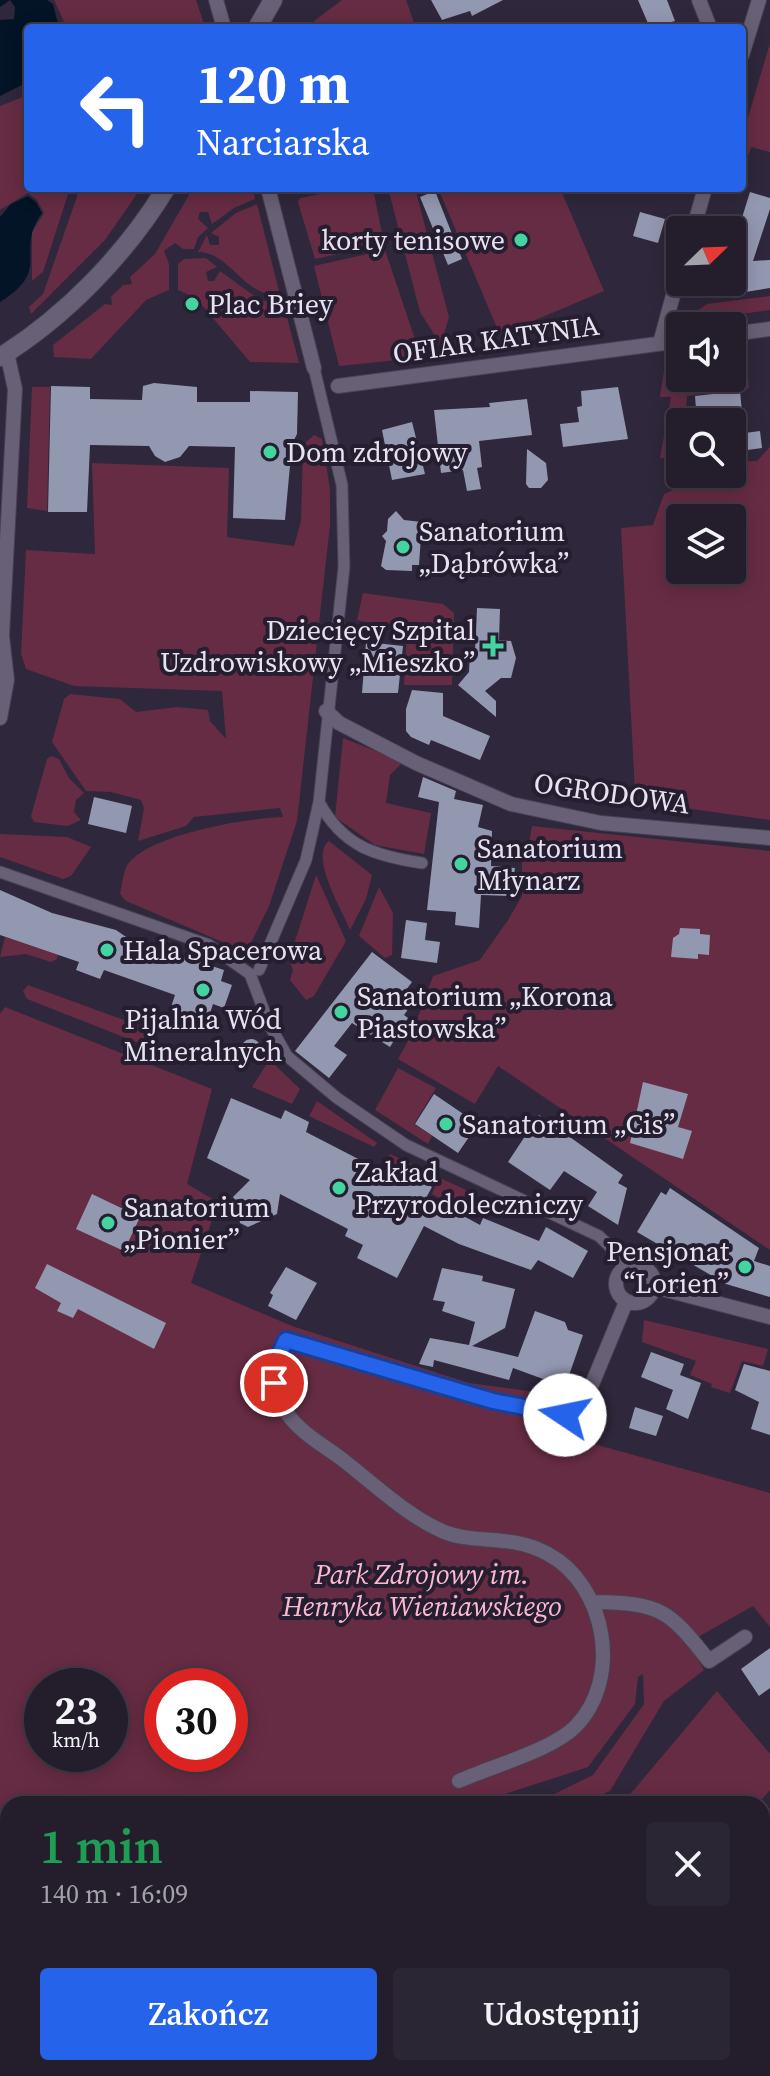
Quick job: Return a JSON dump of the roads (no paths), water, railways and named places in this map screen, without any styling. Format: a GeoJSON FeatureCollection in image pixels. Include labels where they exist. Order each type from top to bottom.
{"type":"FeatureCollection","features":[{"type":"Feature","properties":{"kind":"street"},"geometry":{"type":"LineString","coordinates":[[216,0],[223,24]]}},
{"type":"Feature","properties":{"kind":"street"},"geometry":{"type":"LineString","coordinates":[[259,24],[273,0]]}},
{"type":"Feature","properties":{"kind":"street"},"geometry":{"type":"LineString","coordinates":[[699,0],[708,24]]}},
{"type":"Feature","properties":{"kind":"street"},"geometry":{"type":"LineString","coordinates":[[746,42],[759,0]]}},
{"type":"Feature","properties":{"kind":"street"},"geometry":{"type":"LineString","coordinates":[[0,718],[7,680],[2,636],[15,389],[4,355],[70,301],[112,261],[139,230],[163,192]]}},
{"type":"Feature","properties":{"kind":"street"},"geometry":{"type":"LineString","coordinates":[[255,976],[306,860],[319,802],[326,711],[344,567],[343,499],[331,429],[269,192]]}},
{"type":"Feature","properties":{"kind":"street"},"geometry":{"type":"LineString","coordinates":[[697,216],[704,192]]}},
{"type":"Feature","properties":{"kind":"street"},"geometry":{"type":"LineString","coordinates":[[660,343],[673,296]]}},
{"type":"Feature","properties":{"kind":"street"},"geometry":{"type":"LineString","coordinates":[[746,332],[770,329]]}},
{"type":"Feature","properties":{"kind":"street","name":"OFIAR KATYNIA"},"geometry":{"type":"LineString","coordinates":[[319,388],[666,342]]}},
{"type":"Feature","properties":{"kind":"street","name":"OGRODOWA"},"geometry":{"type":"LineString","coordinates":[[326,711],[339,723],[416,763],[511,804],[601,823],[770,838]]}},
{"type":"Feature","properties":{"kind":"street"},"geometry":{"type":"LineString","coordinates":[[319,802],[327,818],[364,851],[422,863]]}},
{"type":"Feature","properties":{"kind":"street"},"geometry":{"type":"LineString","coordinates":[[0,872],[209,945],[255,976],[269,1024],[287,1056],[337,1098],[406,1145],[599,1236],[630,1266]]}},
{"type":"Feature","properties":{"kind":"street"},"geometry":{"type":"LineString","coordinates":[[645,1267],[654,1279],[655,1287],[641,1303],[626,1302],[616,1290],[616,1282],[623,1269],[645,1267]]}},
{"type":"Feature","properties":{"kind":"street"},"geometry":{"type":"LineString","coordinates":[[655,1287],[770,1317]]}},
{"type":"Feature","properties":{"kind":"street"},"geometry":{"type":"LineString","coordinates":[[459,1781],[551,1742],[574,1728],[592,1704],[600,1669],[602,1628],[594,1602],[575,1575],[551,1555],[524,1543],[443,1532],[413,1514],[299,1428],[278,1396],[274,1366],[286,1340],[493,1401],[565,1415],[583,1406],[626,1302]]}},
{"type":"Feature","properties":{"kind":"street"},"geometry":{"type":"LineString","coordinates":[[594,1602],[644,1604],[677,1620],[709,1661],[745,1637]]}},
{"type":"Feature","properties":{"kind":"water"},"geometry":{"type":"Polygon","coordinates":[[[10,0],[47,0],[53,4],[58,24],[24,24],[24,84],[0,96],[0,20],[14,19],[15,7],[10,0]]]}},
{"type":"Feature","properties":{"kind":"water"},"geometry":{"type":"Polygon","coordinates":[[[28,196],[42,213],[31,239],[29,269],[16,290],[0,302],[0,217],[11,204],[28,196]]]}},
{"type":"Feature","properties":{"kind":"place","name":"korty tenisowe"},"geometry":{"type":"Point","coordinates":[521,240]}},
{"type":"Feature","properties":{"kind":"place","name":"Plac Briey"},"geometry":{"type":"Point","coordinates":[192,304]}},
{"type":"Feature","properties":{"kind":"place","name":"Dom zdrojowy"},"geometry":{"type":"Point","coordinates":[270,452]}},
{"type":"Feature","properties":{"kind":"place","name":"Sanatorium „Dąbrówka”"},"geometry":{"type":"Point","coordinates":[403,547]}},
{"type":"Feature","properties":{"kind":"place","name":"Dziecięcy Szpital Uzdrowiskowy „Mieszko”"},"geometry":{"type":"Point","coordinates":[493,646]}},
{"type":"Feature","properties":{"kind":"place","name":"Sanatorium Młynarz"},"geometry":{"type":"Point","coordinates":[461,864]}},
{"type":"Feature","properties":{"kind":"place","name":"Hala Spacerowa"},"geometry":{"type":"Point","coordinates":[107,950]}},
{"type":"Feature","properties":{"kind":"place","name":"Pijalnia Wód Mineralnych"},"geometry":{"type":"Point","coordinates":[203,990]}},
{"type":"Feature","properties":{"kind":"place","name":"Sanatorium „Korona Piastowska”"},"geometry":{"type":"Point","coordinates":[341,1012]}},
{"type":"Feature","properties":{"kind":"place","name":"Sanatorium „Cis”"},"geometry":{"type":"Point","coordinates":[446,1124]}},
{"type":"Feature","properties":{"kind":"place","name":"Zakład Przyrodoleczniczy"},"geometry":{"type":"Point","coordinates":[339,1188]}},
{"type":"Feature","properties":{"kind":"place","name":"Sanatorium „Pionier”"},"geometry":{"type":"Point","coordinates":[108,1223]}},
{"type":"Feature","properties":{"kind":"place","name":"Pensjonat “Lorien”"},"geometry":{"type":"Point","coordinates":[745,1267]}},
{"type":"Feature","properties":{"kind":"park label","name":"Park Zdrojowy im. Henryka Wieniawskiego"},"geometry":{"type":"Point","coordinates":[422,1590]}}]}
